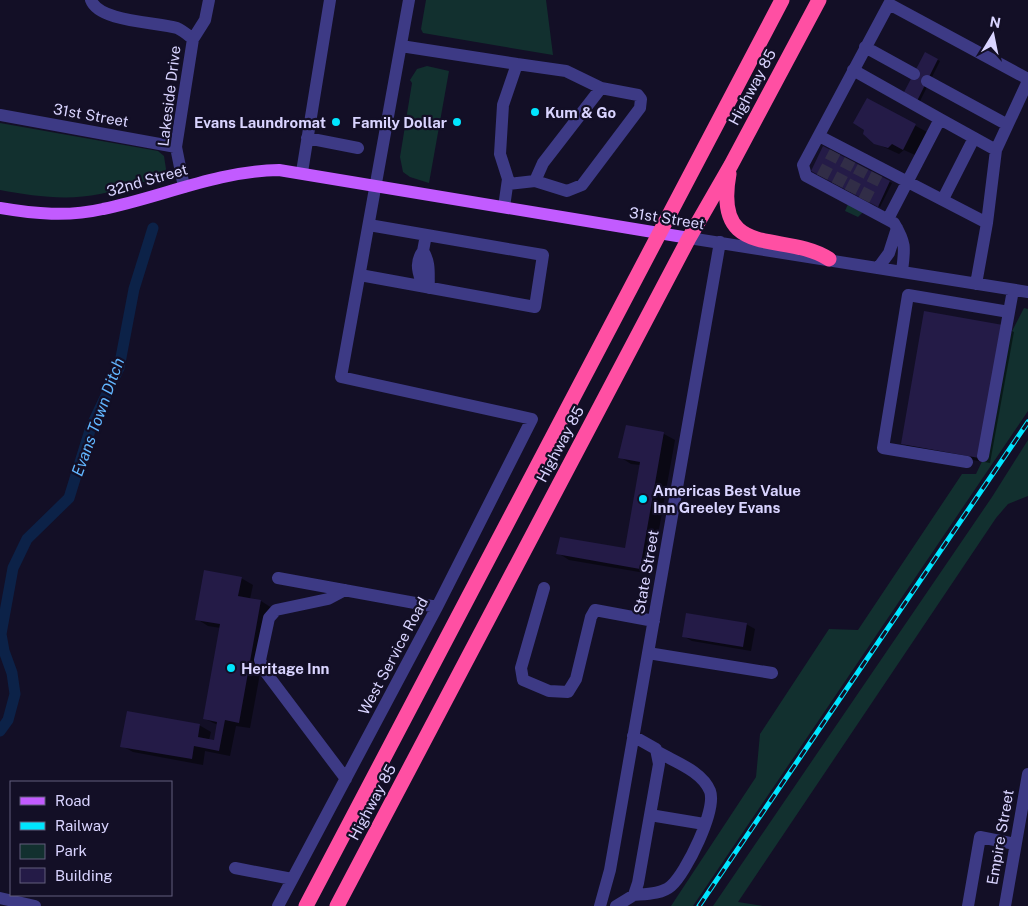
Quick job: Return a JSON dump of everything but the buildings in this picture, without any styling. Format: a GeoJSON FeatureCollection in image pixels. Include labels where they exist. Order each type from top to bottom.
{"type":"FeatureCollection","features":[{"type":"Feature","properties":{"kind":"highway","name":"Highway 85"},"geometry":{"type":"LineString","coordinates":[[306,906],[782,0]]}},
{"type":"Feature","properties":{"kind":"highway","name":"Highway 85"},"geometry":{"type":"LineString","coordinates":[[337,906],[689,238],[731,165],[819,0]]}},
{"type":"Feature","properties":{"kind":"highway"},"geometry":{"type":"LineString","coordinates":[[731,165],[726,207],[736,226],[758,241],[814,249],[829,259]]}},
{"type":"Feature","properties":{"kind":"main road","name":"32nd Street"},"geometry":{"type":"LineString","coordinates":[[0,208],[52,215],[79,213],[102,210],[184,186],[248,171],[279,170],[302,172]]}},
{"type":"Feature","properties":{"kind":"main road","name":"31st Street"},"geometry":{"type":"LineString","coordinates":[[302,172],[689,238]]}},
{"type":"Feature","properties":{"kind":"street"},"geometry":{"type":"LineString","coordinates":[[91,0],[94,7],[106,15],[179,29],[193,39],[205,20],[209,0]]}},
{"type":"Feature","properties":{"kind":"street"},"geometry":{"type":"LineString","coordinates":[[302,172],[330,0]]}},
{"type":"Feature","properties":{"kind":"street"},"geometry":{"type":"LineString","coordinates":[[369,225],[544,255],[535,307],[429,285],[360,275],[409,0]]}},
{"type":"Feature","properties":{"kind":"street"},"geometry":{"type":"LineString","coordinates":[[902,272],[903,235],[893,224],[849,195],[821,180],[806,176],[803,165],[890,2],[1028,80],[1006,124],[996,150],[987,223],[976,284]]}},
{"type":"Feature","properties":{"kind":"street","name":"Lakeside Drive"},"geometry":{"type":"LineString","coordinates":[[184,186],[176,146],[193,39]]}},
{"type":"Feature","properties":{"kind":"street"},"geometry":{"type":"LineString","coordinates":[[400,46],[566,71],[601,88],[638,95],[641,99],[640,108],[582,185],[566,191],[535,181],[508,184]]}},
{"type":"Feature","properties":{"kind":"street"},"geometry":{"type":"LineString","coordinates":[[865,47],[914,74]]}},
{"type":"Feature","properties":{"kind":"street"},"geometry":{"type":"LineString","coordinates":[[504,207],[508,184],[500,154],[503,104],[517,64]]}},
{"type":"Feature","properties":{"kind":"street"},"geometry":{"type":"LineString","coordinates":[[853,70],[996,150]]}},
{"type":"Feature","properties":{"kind":"street"},"geometry":{"type":"LineString","coordinates":[[927,81],[1006,124]]}},
{"type":"Feature","properties":{"kind":"street"},"geometry":{"type":"LineString","coordinates":[[535,181],[543,163],[601,88]]}},
{"type":"Feature","properties":{"kind":"street","name":"31st Street"},"geometry":{"type":"LineString","coordinates":[[0,115],[176,146]]}},
{"type":"Feature","properties":{"kind":"street"},"geometry":{"type":"LineString","coordinates":[[878,268],[889,253],[893,224],[907,182],[940,119]]}},
{"type":"Feature","properties":{"kind":"street"},"geometry":{"type":"LineString","coordinates":[[819,136],[837,149],[865,164],[943,199],[987,223]]}},
{"type":"Feature","properties":{"kind":"street"},"geometry":{"type":"LineString","coordinates":[[307,138],[358,148]]}},
{"type":"Feature","properties":{"kind":"street"},"geometry":{"type":"LineString","coordinates":[[943,199],[974,138]]}},
{"type":"Feature","properties":{"kind":"street"},"geometry":{"type":"LineString","coordinates":[[426,235],[422,251],[427,258],[430,277],[429,285]]}},
{"type":"Feature","properties":{"kind":"street","name":"31st Street"},"geometry":{"type":"LineString","coordinates":[[689,238],[1028,292]]}},
{"type":"Feature","properties":{"kind":"street","name":"State Street"},"geometry":{"type":"LineString","coordinates":[[600,906],[610,870],[720,242]]}},
{"type":"Feature","properties":{"kind":"street","name":"West Service Road"},"geometry":{"type":"LineString","coordinates":[[278,906],[437,607],[532,419],[341,377],[360,275]]}},
{"type":"Feature","properties":{"kind":"street"},"geometry":{"type":"LineString","coordinates":[[983,456],[1013,290]]}},
{"type":"Feature","properties":{"kind":"street"},"geometry":{"type":"LineString","coordinates":[[967,462],[883,448],[908,295],[1009,312]]}},
{"type":"Feature","properties":{"kind":"street"},"geometry":{"type":"LineString","coordinates":[[278,578],[437,607]]}},
{"type":"Feature","properties":{"kind":"street"},"geometry":{"type":"LineString","coordinates":[[544,588],[521,668],[523,680],[549,691],[568,692],[576,679],[591,617],[595,610],[654,621]]}},
{"type":"Feature","properties":{"kind":"street"},"geometry":{"type":"LineString","coordinates":[[345,590],[328,598],[276,610],[269,618],[260,660],[264,670],[346,779]]}},
{"type":"Feature","properties":{"kind":"street"},"geometry":{"type":"LineString","coordinates":[[648,653],[772,673]]}},
{"type":"Feature","properties":{"kind":"street"},"geometry":{"type":"LineString","coordinates":[[616,906],[634,895],[652,894],[670,887],[697,848],[711,799],[707,786],[696,774],[658,752],[651,744],[633,736]]}},
{"type":"Feature","properties":{"kind":"street"},"geometry":{"type":"LineString","coordinates":[[634,895],[659,764],[658,752]]}},
{"type":"Feature","properties":{"kind":"street","name":"Empire Street"},"geometry":{"type":"LineString","coordinates":[[1005,906],[1020,840],[1028,774]]}},
{"type":"Feature","properties":{"kind":"street"},"geometry":{"type":"LineString","coordinates":[[650,815],[704,824]]}},
{"type":"Feature","properties":{"kind":"street"},"geometry":{"type":"LineString","coordinates":[[968,906],[980,837],[1020,840]]}},
{"type":"Feature","properties":{"kind":"street"},"geometry":{"type":"LineString","coordinates":[[235,868],[292,879]]}},
{"type":"Feature","properties":{"kind":"street"},"geometry":{"type":"LineString","coordinates":[[0,898],[35,906]]}},
{"type":"Feature","properties":{"kind":"green space"},"geometry":{"type":"Polygon","coordinates":[[[426,0],[546,0],[553,55],[423,33],[421,29],[426,0]]]}},
{"type":"Feature","properties":{"kind":"green space"},"geometry":{"type":"Polygon","coordinates":[[[427,66],[449,71],[429,183],[410,177],[403,172],[400,157],[412,83],[410,80],[417,69],[427,66]]]}},
{"type":"Feature","properties":{"kind":"green space"},"geometry":{"type":"Polygon","coordinates":[[[0,123],[158,151],[164,156],[166,169],[163,176],[88,196],[50,197],[0,190],[0,123]]]}},
{"type":"Feature","properties":{"kind":"green space"},"geometry":{"type":"Polygon","coordinates":[[[848,204],[865,210],[858,217],[845,211],[848,204]]]}},
{"type":"Feature","properties":{"kind":"green space"},"geometry":{"type":"Polygon","coordinates":[[[1024,308],[1028,309],[1028,411],[693,906],[671,906],[756,777],[760,734],[829,629],[858,630],[962,474],[976,474],[987,451],[1009,337],[1024,308]]]}},
{"type":"Feature","properties":{"kind":"green space"},"geometry":{"type":"Polygon","coordinates":[[[1028,440],[1028,496],[1008,504],[996,518],[738,902],[763,906],[713,906],[992,497],[1028,440]]]}},
{"type":"Feature","properties":{"kind":"waterway","name":"Evans Town Ditch"},"geometry":{"type":"LineString","coordinates":[[0,731],[8,720],[15,694],[12,673],[4,651],[1,634],[13,568],[27,539],[69,498],[91,427],[119,368],[134,289],[153,228]]}},
{"type":"Feature","properties":{"kind":"tunnel"},"geometry":{"type":"LineString","coordinates":[[822,177],[835,152]]}},
{"type":"Feature","properties":{"kind":"tunnel"},"geometry":{"type":"LineString","coordinates":[[837,185],[850,160]]}},
{"type":"Feature","properties":{"kind":"tunnel"},"geometry":{"type":"LineString","coordinates":[[850,192],[863,167]]}},
{"type":"Feature","properties":{"kind":"tunnel"},"geometry":{"type":"LineString","coordinates":[[864,200],[877,174]]}},
{"type":"Feature","properties":{"kind":"railway"},"geometry":{"type":"LineString","coordinates":[[699,906],[1028,422]]}},
{"type":"Feature","properties":{"kind":"place","name":"Kum & Go"},"geometry":{"type":"Point","coordinates":[535,112]}},
{"type":"Feature","properties":{"kind":"place","name":"Evans Laundromat"},"geometry":{"type":"Point","coordinates":[336,122]}},
{"type":"Feature","properties":{"kind":"place","name":"Family Dollar"},"geometry":{"type":"Point","coordinates":[457,122]}},
{"type":"Feature","properties":{"kind":"place","name":"Americas Best Value Inn Greeley Evans"},"geometry":{"type":"Point","coordinates":[643,499]}},
{"type":"Feature","properties":{"kind":"place","name":"Heritage Inn"},"geometry":{"type":"Point","coordinates":[231,668]}}]}
